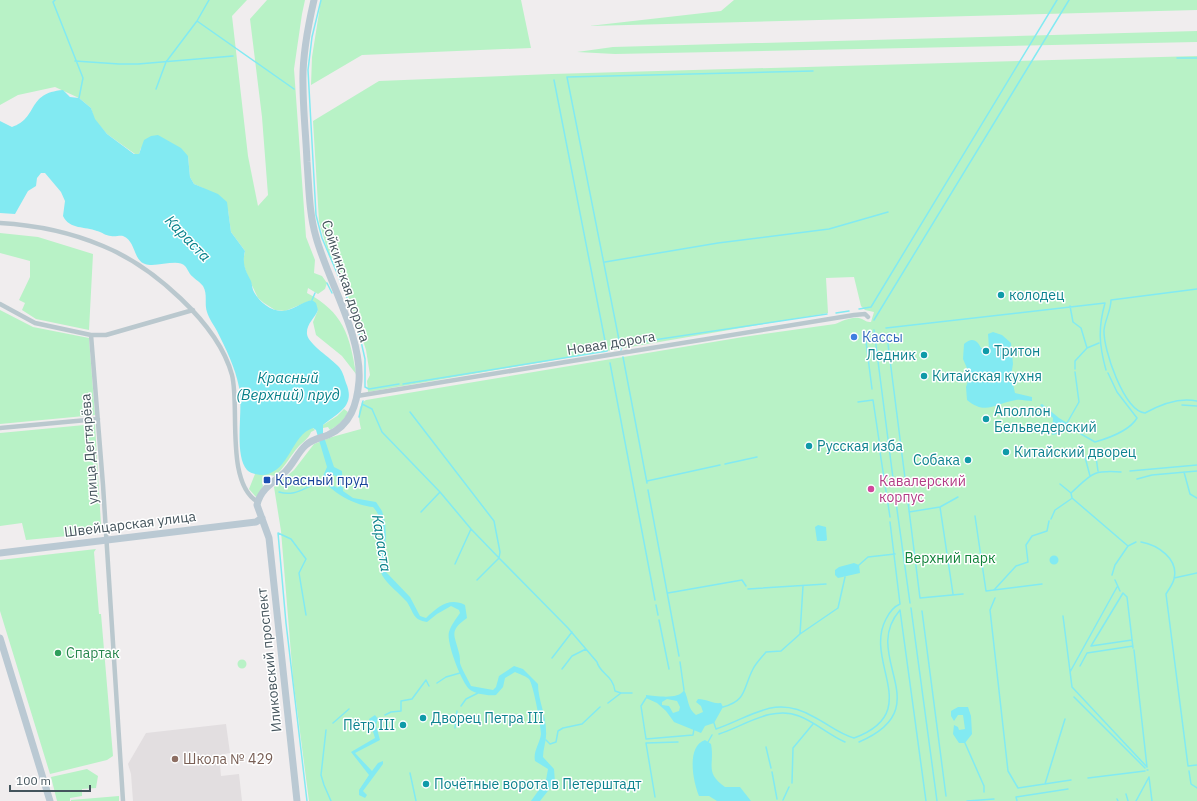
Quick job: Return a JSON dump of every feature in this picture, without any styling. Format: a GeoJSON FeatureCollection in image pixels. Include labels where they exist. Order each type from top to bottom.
{"type":"FeatureCollection","features":[{"type":"Feature","properties":{"kind":"main road","name":"Сойкинская дорога"},"geometry":{"type":"LineString","coordinates":[[258,502],[265,489],[288,469],[306,445],[339,429],[348,420],[357,396],[359,371],[357,354],[342,307],[316,237],[310,204],[303,82],[306,42],[314,0]]}},
{"type":"Feature","properties":{"kind":"main road","name":"Иликовский проспект"},"geometry":{"type":"LineString","coordinates":[[258,502],[258,508],[268,529],[296,801]]}},
{"type":"Feature","properties":{"kind":"main road","name":"Швейцарская улица"},"geometry":{"type":"LineString","coordinates":[[0,553],[256,522],[262,518]]}},
{"type":"Feature","properties":{"kind":"main road"},"geometry":{"type":"LineString","coordinates":[[0,638],[50,801]]}},
{"type":"Feature","properties":{"kind":"street"},"geometry":{"type":"LineString","coordinates":[[0,223],[52,230],[104,246],[123,256],[153,276],[193,310],[219,344],[232,375],[239,472],[253,499],[258,502]]}},
{"type":"Feature","properties":{"kind":"street"},"geometry":{"type":"LineString","coordinates":[[0,304],[35,323],[91,335],[106,335],[193,310]]}},
{"type":"Feature","properties":{"kind":"street","name":"Новая дорога"},"geometry":{"type":"LineString","coordinates":[[357,396],[854,315],[865,314],[868,317]]}},
{"type":"Feature","properties":{"kind":"street","name":"улица Дегтярёва"},"geometry":{"type":"LineString","coordinates":[[91,335],[123,801]]}},
{"type":"Feature","properties":{"kind":"street"},"geometry":{"type":"LineString","coordinates":[[0,428],[98,420]]}},
{"type":"Feature","properties":{"kind":"shaded area","name":"Школа № 429"},"geometry":{"type":"Polygon","coordinates":[[[226,724],[230,753],[219,755],[221,776],[239,774],[242,801],[133,801],[131,774],[128,764],[146,733],[226,724]]]}},
{"type":"Feature","properties":{"kind":"green space"},"geometry":{"type":"Polygon","coordinates":[[[0,0],[247,0],[232,16],[248,156],[258,206],[268,195],[262,117],[250,19],[267,0],[305,0],[294,69],[306,237],[315,260],[314,273],[322,276],[327,283],[325,289],[318,294],[308,288],[307,293],[329,308],[343,326],[351,348],[356,374],[342,356],[316,335],[313,322],[318,310],[312,300],[285,311],[275,310],[258,298],[247,275],[243,262],[245,251],[231,232],[228,210],[203,188],[194,184],[190,177],[188,156],[141,148],[139,154],[135,154],[107,134],[94,119],[91,108],[79,98],[55,87],[18,95],[0,105],[0,0]]]}},
{"type":"Feature","properties":{"kind":"green space"},"geometry":{"type":"Polygon","coordinates":[[[321,0],[521,0],[531,48],[362,55],[311,85],[312,57],[321,0]]]}},
{"type":"Feature","properties":{"kind":"green space"},"geometry":{"type":"Polygon","coordinates":[[[734,0],[1197,0],[1197,10],[589,26],[721,11],[734,0]]]}},
{"type":"Feature","properties":{"kind":"green space"},"geometry":{"type":"Polygon","coordinates":[[[1197,31],[1197,42],[615,54],[577,52],[613,47],[1197,31]]]}},
{"type":"Feature","properties":{"kind":"green space","name":"Верхний парк"},"geometry":{"type":"Polygon","coordinates":[[[1197,56],[1197,801],[309,801],[293,678],[281,531],[274,487],[294,470],[314,444],[361,429],[359,409],[366,400],[743,337],[835,324],[852,318],[859,318],[867,322],[871,322],[874,312],[865,310],[861,306],[854,277],[826,278],[828,313],[368,392],[367,381],[370,375],[366,350],[345,288],[329,256],[319,221],[313,121],[379,81],[552,74],[1197,56]]]}},
{"type":"Feature","properties":{"kind":"green space"},"geometry":{"type":"Polygon","coordinates":[[[0,233],[38,237],[93,254],[89,330],[36,319],[22,310],[25,303],[19,300],[30,277],[30,261],[0,253],[0,233]]]}},
{"type":"Feature","properties":{"kind":"green space"},"geometry":{"type":"Polygon","coordinates":[[[0,310],[33,327],[89,338],[95,415],[0,424],[0,310]]]}},
{"type":"Feature","properties":{"kind":"green space"},"geometry":{"type":"Polygon","coordinates":[[[344,409],[348,412],[340,423],[330,430],[328,427],[323,428],[323,425],[337,416],[344,409]]]}},
{"type":"Feature","properties":{"kind":"green space"},"geometry":{"type":"Polygon","coordinates":[[[95,424],[101,525],[99,533],[26,540],[22,523],[0,526],[0,433],[95,424]]]}},
{"type":"Feature","properties":{"kind":"green space"},"geometry":{"type":"Polygon","coordinates":[[[312,427],[315,430],[311,432],[299,446],[279,473],[275,476],[270,475],[262,483],[263,486],[257,498],[249,489],[255,474],[267,473],[276,469],[288,455],[297,439],[312,427]]]}},
{"type":"Feature","properties":{"kind":"green space","name":"Спартак"},"geometry":{"type":"Polygon","coordinates":[[[96,549],[94,552],[99,614],[101,614],[113,756],[107,760],[50,774],[0,611],[0,560],[96,549]]]}},
{"type":"Feature","properties":{"kind":"green space"},"geometry":{"type":"Polygon","coordinates":[[[242,659],[247,664],[242,669],[237,664],[242,659]]]}},
{"type":"Feature","properties":{"kind":"green space"},"geometry":{"type":"Polygon","coordinates":[[[87,769],[98,776],[96,788],[82,789],[82,796],[70,798],[70,801],[57,801],[51,777],[87,769]]]}},
{"type":"Feature","properties":{"kind":"green space"},"geometry":{"type":"Polygon","coordinates":[[[119,796],[119,801],[71,801],[71,800],[119,796]]]}},
{"type":"Feature","properties":{"kind":"water","name":"Красный (Верхний) пруд"},"geometry":{"type":"Polygon","coordinates":[[[63,90],[70,97],[79,98],[91,108],[95,119],[107,134],[134,154],[139,154],[144,140],[151,136],[158,135],[181,148],[188,156],[190,177],[194,184],[218,194],[227,202],[231,232],[245,251],[245,266],[253,290],[258,298],[265,305],[278,311],[290,310],[312,300],[316,303],[318,310],[309,324],[307,330],[308,338],[339,367],[342,371],[348,391],[349,398],[344,408],[340,413],[323,425],[323,434],[334,467],[342,471],[343,491],[353,498],[376,502],[382,511],[385,522],[386,536],[384,554],[386,572],[410,597],[420,616],[426,618],[444,604],[454,602],[465,605],[467,618],[457,627],[454,634],[460,655],[460,663],[471,686],[493,690],[496,687],[499,676],[514,666],[523,669],[538,684],[539,696],[546,725],[546,738],[543,757],[554,769],[555,782],[540,801],[531,801],[546,780],[548,769],[535,761],[535,754],[541,734],[535,696],[531,682],[529,679],[515,672],[505,678],[503,687],[496,695],[482,694],[469,689],[462,678],[455,661],[449,637],[451,627],[460,613],[459,610],[451,606],[427,622],[419,620],[414,615],[407,602],[384,578],[381,569],[382,528],[378,513],[373,507],[344,498],[326,482],[323,476],[327,467],[316,430],[313,428],[306,432],[300,438],[280,467],[273,472],[260,475],[247,470],[243,463],[241,453],[240,396],[235,372],[224,345],[208,315],[203,286],[191,275],[185,266],[177,263],[155,265],[145,264],[138,259],[127,238],[123,236],[109,236],[92,229],[70,224],[63,216],[65,201],[61,192],[45,173],[41,173],[37,178],[36,186],[28,191],[15,214],[0,213],[0,121],[12,127],[20,123],[26,118],[43,96],[51,92],[63,90]],[[330,474],[327,477],[328,483],[338,488],[336,476],[330,474]]]}},
{"type":"Feature","properties":{"kind":"water"},"geometry":{"type":"Polygon","coordinates":[[[993,332],[1002,335],[1011,343],[1013,364],[1011,376],[1015,393],[1032,397],[1032,401],[1016,400],[986,408],[974,405],[967,400],[966,387],[970,375],[963,359],[964,344],[974,340],[981,348],[989,348],[988,334],[993,332]]]}},
{"type":"Feature","properties":{"kind":"water"},"geometry":{"type":"Polygon","coordinates":[[[1042,404],[1059,418],[1079,430],[1081,434],[1059,423],[1057,427],[1057,434],[1052,435],[1053,418],[1040,405],[1042,404]]]}},
{"type":"Feature","properties":{"kind":"water"},"geometry":{"type":"Polygon","coordinates":[[[818,525],[826,527],[827,540],[817,541],[815,527],[818,525]]]}},
{"type":"Feature","properties":{"kind":"water"},"geometry":{"type":"Polygon","coordinates":[[[1052,556],[1056,556],[1058,560],[1056,564],[1052,564],[1050,562],[1050,558],[1052,556]]]}},
{"type":"Feature","properties":{"kind":"water"},"geometry":{"type":"Polygon","coordinates":[[[854,563],[859,565],[860,573],[838,578],[835,575],[835,570],[839,567],[854,563]]]}},
{"type":"Feature","properties":{"kind":"water"},"geometry":{"type":"Polygon","coordinates":[[[684,690],[690,706],[696,715],[703,712],[701,706],[696,702],[698,699],[721,703],[723,707],[714,723],[705,726],[701,733],[674,722],[666,711],[657,703],[646,698],[646,695],[667,697],[681,693],[684,690]],[[667,699],[662,702],[662,705],[669,706],[673,713],[679,711],[680,707],[677,701],[667,699]]]}},
{"type":"Feature","properties":{"kind":"water"},"geometry":{"type":"Polygon","coordinates":[[[958,707],[968,707],[971,716],[972,734],[965,743],[959,743],[953,734],[954,725],[958,727],[959,730],[965,729],[963,715],[958,715],[954,721],[951,716],[951,711],[958,707]]]}},
{"type":"Feature","properties":{"kind":"water"},"geometry":{"type":"Polygon","coordinates":[[[375,715],[378,719],[376,725],[380,740],[355,753],[372,771],[378,763],[383,761],[383,764],[363,791],[367,795],[365,798],[359,795],[359,790],[369,775],[351,752],[375,738],[369,719],[375,715]]]}},
{"type":"Feature","properties":{"kind":"water"},"geometry":{"type":"Polygon","coordinates":[[[705,740],[711,744],[712,772],[715,777],[725,787],[740,787],[751,801],[717,801],[709,796],[699,796],[693,774],[693,757],[695,749],[705,740]]]}},
{"type":"Feature","properties":{"kind":"waterway"},"geometry":{"type":"LineString","coordinates":[[55,0],[53,2],[83,78],[79,98]]}},
{"type":"Feature","properties":{"kind":"waterway"},"geometry":{"type":"LineString","coordinates":[[156,89],[166,62],[197,21],[209,0]]}},
{"type":"Feature","properties":{"kind":"waterway"},"geometry":{"type":"LineString","coordinates":[[321,0],[312,37],[308,70],[316,215],[322,238],[344,289],[360,337],[365,359],[365,387],[369,389],[399,384]]}},
{"type":"Feature","properties":{"kind":"waterway"},"geometry":{"type":"LineString","coordinates":[[859,309],[871,307],[1057,0]]}},
{"type":"Feature","properties":{"kind":"waterway"},"geometry":{"type":"LineString","coordinates":[[874,320],[1069,0]]}},
{"type":"Feature","properties":{"kind":"waterway"},"geometry":{"type":"LineString","coordinates":[[197,21],[294,89]]}},
{"type":"Feature","properties":{"kind":"waterway"},"geometry":{"type":"LineString","coordinates":[[75,61],[138,64],[233,56]]}},
{"type":"Feature","properties":{"kind":"waterway"},"geometry":{"type":"LineString","coordinates":[[1177,58],[1197,58]]}},
{"type":"Feature","properties":{"kind":"waterway"},"geometry":{"type":"LineString","coordinates":[[621,350],[567,77],[813,71]]}},
{"type":"Feature","properties":{"kind":"waterway"},"geometry":{"type":"LineString","coordinates":[[403,384],[607,351],[554,80]]}},
{"type":"Feature","properties":{"kind":"waterway"},"geometry":{"type":"LineString","coordinates":[[605,262],[718,243],[829,229],[888,212]]}},
{"type":"Feature","properties":{"kind":"waterway"},"geometry":{"type":"LineString","coordinates":[[327,283],[332,293]]}},
{"type":"Feature","properties":{"kind":"waterway"},"geometry":{"type":"LineString","coordinates":[[1197,289],[1111,300],[1104,330],[1107,351],[1116,378],[1130,402],[1137,410],[1145,413],[1170,402],[1184,400],[1197,401]]}},
{"type":"Feature","properties":{"kind":"waterway"},"geometry":{"type":"LineString","coordinates":[[312,300],[315,293]]}},
{"type":"Feature","properties":{"kind":"waterway"},"geometry":{"type":"LineString","coordinates":[[886,328],[1105,303],[1101,320],[1100,336],[1106,370]]}},
{"type":"Feature","properties":{"kind":"waterway"},"geometry":{"type":"LineString","coordinates":[[1070,306],[1073,322],[1081,328],[1087,348]]}},
{"type":"Feature","properties":{"kind":"waterway"},"geometry":{"type":"LineString","coordinates":[[836,313],[849,311]]}},
{"type":"Feature","properties":{"kind":"waterway"},"geometry":{"type":"LineString","coordinates":[[620,345],[827,314]]}},
{"type":"Feature","properties":{"kind":"waterway"},"geometry":{"type":"LineString","coordinates":[[874,330],[894,486]]}},
{"type":"Feature","properties":{"kind":"waterway"},"geometry":{"type":"LineString","coordinates":[[865,334],[872,389]]}},
{"type":"Feature","properties":{"kind":"waterway"},"geometry":{"type":"LineString","coordinates":[[887,336],[906,486]]}},
{"type":"Feature","properties":{"kind":"waterway"},"geometry":{"type":"LineString","coordinates":[[1075,369],[1075,361],[1087,348],[1099,343]]}},
{"type":"Feature","properties":{"kind":"waterway"},"geometry":{"type":"LineString","coordinates":[[623,357],[647,483]]}},
{"type":"Feature","properties":{"kind":"waterway"},"geometry":{"type":"LineString","coordinates":[[610,363],[655,600]]}},
{"type":"Feature","properties":{"kind":"waterway"},"geometry":{"type":"LineString","coordinates":[[1067,423],[1079,402],[1075,372]]}},
{"type":"Feature","properties":{"kind":"waterway"},"geometry":{"type":"LineString","coordinates":[[1081,434],[1095,442],[1113,436],[1124,430],[1137,418],[1117,392],[1108,373]]}},
{"type":"Feature","properties":{"kind":"waterway"},"geometry":{"type":"LineString","coordinates":[[858,402],[873,400],[880,447]]}},
{"type":"Feature","properties":{"kind":"waterway"},"geometry":{"type":"LineString","coordinates":[[363,401],[362,404],[372,409],[382,432],[440,492],[471,529]]}},
{"type":"Feature","properties":{"kind":"waterway"},"geometry":{"type":"LineString","coordinates":[[359,417],[362,405]]}},
{"type":"Feature","properties":{"kind":"waterway"},"geometry":{"type":"LineString","coordinates":[[1182,405],[1197,406]]}},
{"type":"Feature","properties":{"kind":"waterway"},"geometry":{"type":"LineString","coordinates":[[410,412],[494,521],[500,552],[499,558],[568,628],[612,681],[615,691],[621,693]]}},
{"type":"Feature","properties":{"kind":"waterway"},"geometry":{"type":"LineString","coordinates":[[1095,450],[1098,471]]}},
{"type":"Feature","properties":{"kind":"waterway"},"geometry":{"type":"LineString","coordinates":[[880,452],[890,517]]}},
{"type":"Feature","properties":{"kind":"waterway"},"geometry":{"type":"LineString","coordinates":[[725,464],[757,457]]}},
{"type":"Feature","properties":{"kind":"waterway"},"geometry":{"type":"LineString","coordinates":[[1085,457],[1090,476]]}},
{"type":"Feature","properties":{"kind":"waterway"},"geometry":{"type":"LineString","coordinates":[[647,481],[720,465]]}},
{"type":"Feature","properties":{"kind":"waterway"},"geometry":{"type":"LineString","coordinates":[[1130,471],[1197,465]]}},
{"type":"Feature","properties":{"kind":"waterway"},"geometry":{"type":"LineString","coordinates":[[1137,479],[1152,475],[1197,471]]}},
{"type":"Feature","properties":{"kind":"waterway"},"geometry":{"type":"LineString","coordinates":[[1112,575],[1115,565],[1128,546],[1072,498],[1071,493],[1088,477],[1103,472],[1121,472]]}},
{"type":"Feature","properties":{"kind":"waterway"},"geometry":{"type":"LineString","coordinates":[[1184,472],[1190,494],[1197,498]]}},
{"type":"Feature","properties":{"kind":"waterway"},"geometry":{"type":"LineString","coordinates":[[279,492],[298,492],[313,485],[325,483]]}},
{"type":"Feature","properties":{"kind":"waterway"},"geometry":{"type":"LineString","coordinates":[[1060,484],[1071,493]]}},
{"type":"Feature","properties":{"kind":"waterway"},"geometry":{"type":"LineString","coordinates":[[648,490],[679,656]]}},
{"type":"Feature","properties":{"kind":"waterway"},"geometry":{"type":"LineString","coordinates":[[421,512],[440,492]]}},
{"type":"Feature","properties":{"kind":"waterway"},"geometry":{"type":"LineString","coordinates":[[907,494],[920,598],[963,594]]}},
{"type":"Feature","properties":{"kind":"waterway"},"geometry":{"type":"LineString","coordinates":[[895,495],[910,603]]}},
{"type":"Feature","properties":{"kind":"waterway"},"geometry":{"type":"LineString","coordinates":[[909,512],[940,507],[958,497]]}},
{"type":"Feature","properties":{"kind":"waterway"},"geometry":{"type":"LineString","coordinates":[[1051,519],[1055,510],[1071,499]]}},
{"type":"Feature","properties":{"kind":"waterway"},"geometry":{"type":"LineString","coordinates":[[940,507],[953,594]]}},
{"type":"Feature","properties":{"kind":"waterway"},"geometry":{"type":"LineString","coordinates":[[975,516],[986,591],[1042,584]]}},
{"type":"Feature","properties":{"kind":"waterway"},"geometry":{"type":"LineString","coordinates":[[994,590],[1016,566],[1028,562],[1026,545],[1032,536],[1047,531],[1049,521]]}},
{"type":"Feature","properties":{"kind":"waterway"},"geometry":{"type":"LineString","coordinates":[[714,723],[716,729],[753,713],[776,707],[788,707],[800,710],[843,734],[854,738],[875,727],[886,714],[889,700],[888,685],[881,652],[881,635],[888,615],[893,608],[900,604],[890,522]]}},
{"type":"Feature","properties":{"kind":"waterway"},"geometry":{"type":"LineString","coordinates":[[455,564],[471,529],[499,558],[477,580]]}},
{"type":"Feature","properties":{"kind":"waterway"},"geometry":{"type":"LineString","coordinates":[[306,615],[299,573],[306,559],[291,539],[278,533],[286,623],[307,801]]}},
{"type":"Feature","properties":{"kind":"waterway"},"geometry":{"type":"LineString","coordinates":[[1128,546],[1136,542]]}},
{"type":"Feature","properties":{"kind":"waterway"},"geometry":{"type":"LineString","coordinates":[[1141,542],[1154,546],[1166,554],[1170,559],[1175,572],[1172,585],[1166,594],[1188,766],[1197,765]]}},
{"type":"Feature","properties":{"kind":"waterway"},"geometry":{"type":"LineString","coordinates":[[859,565],[868,557],[895,554]]}},
{"type":"Feature","properties":{"kind":"waterway"},"geometry":{"type":"LineString","coordinates":[[1174,578],[1197,573]]}},
{"type":"Feature","properties":{"kind":"waterway"},"geometry":{"type":"LineString","coordinates":[[723,707],[731,704],[740,697],[754,667],[766,652],[781,651],[800,634],[838,608],[845,577]]}},
{"type":"Feature","properties":{"kind":"waterway"},"geometry":{"type":"LineString","coordinates":[[668,593],[742,580],[746,586]]}},
{"type":"Feature","properties":{"kind":"waterway"},"geometry":{"type":"LineString","coordinates":[[1115,580],[1120,591]]}},
{"type":"Feature","properties":{"kind":"waterway"},"geometry":{"type":"LineString","coordinates":[[748,589],[826,584]]}},
{"type":"Feature","properties":{"kind":"waterway"},"geometry":{"type":"LineString","coordinates":[[800,634],[803,586]]}},
{"type":"Feature","properties":{"kind":"waterway"},"geometry":{"type":"LineString","coordinates":[[1070,672],[1117,587]]}},
{"type":"Feature","properties":{"kind":"waterway"},"geometry":{"type":"LineString","coordinates":[[1091,646],[1123,593],[1127,597],[1133,648]]}},
{"type":"Feature","properties":{"kind":"waterway"},"geometry":{"type":"LineString","coordinates":[[995,598],[990,610],[1008,771],[1018,788],[1071,780]]}},
{"type":"Feature","properties":{"kind":"waterway"},"geometry":{"type":"LineString","coordinates":[[656,605],[658,615]]}},
{"type":"Feature","properties":{"kind":"waterway"},"geometry":{"type":"LineString","coordinates":[[911,608],[937,801]]}},
{"type":"Feature","properties":{"kind":"waterway"},"geometry":{"type":"LineString","coordinates":[[900,610],[926,801]]}},
{"type":"Feature","properties":{"kind":"waterway"},"geometry":{"type":"LineString","coordinates":[[859,742],[883,728],[894,713],[897,697],[888,646],[890,628],[900,610]]}},
{"type":"Feature","properties":{"kind":"waterway"},"geometry":{"type":"LineString","coordinates":[[922,611],[946,796]]}},
{"type":"Feature","properties":{"kind":"waterway"},"geometry":{"type":"LineString","coordinates":[[1063,616],[1072,687],[1147,767]]}},
{"type":"Feature","properties":{"kind":"waterway"},"geometry":{"type":"LineString","coordinates":[[659,620],[669,669]]}},
{"type":"Feature","properties":{"kind":"waterway"},"geometry":{"type":"LineString","coordinates":[[552,658],[572,632]]}},
{"type":"Feature","properties":{"kind":"waterway"},"geometry":{"type":"LineString","coordinates":[[1091,646],[1132,640]]}},
{"type":"Feature","properties":{"kind":"waterway"},"geometry":{"type":"LineString","coordinates":[[1080,666],[1087,653],[1133,646]]}},
{"type":"Feature","properties":{"kind":"waterway"},"geometry":{"type":"LineString","coordinates":[[562,669],[572,656],[586,649]]}},
{"type":"Feature","properties":{"kind":"waterway"},"geometry":{"type":"LineString","coordinates":[[1134,650],[1147,767]]}},
{"type":"Feature","properties":{"kind":"waterway"},"geometry":{"type":"LineString","coordinates":[[680,662],[684,690]]}},
{"type":"Feature","properties":{"kind":"waterway"},"geometry":{"type":"LineString","coordinates":[[437,683],[446,677],[460,673]]}},
{"type":"Feature","properties":{"kind":"waterway"},"geometry":{"type":"LineString","coordinates":[[385,715],[391,712],[401,711],[401,701],[412,699],[426,680],[429,686]]}},
{"type":"Feature","properties":{"kind":"waterway"},"geometry":{"type":"LineString","coordinates":[[461,706],[466,699],[478,693]]}},
{"type":"Feature","properties":{"kind":"waterway"},"geometry":{"type":"LineString","coordinates":[[608,703],[621,693],[632,693]]}},
{"type":"Feature","properties":{"kind":"waterway"},"geometry":{"type":"LineString","coordinates":[[1074,697],[1145,768]]}},
{"type":"Feature","properties":{"kind":"waterway"},"geometry":{"type":"LineString","coordinates":[[646,698],[641,706],[646,739],[693,735],[694,729]]}},
{"type":"Feature","properties":{"kind":"waterway"},"geometry":{"type":"LineString","coordinates":[[546,740],[550,744],[556,742],[558,731],[563,728],[582,724],[600,707]]}},
{"type":"Feature","properties":{"kind":"waterway"},"geometry":{"type":"LineString","coordinates":[[333,723],[349,709]]}},
{"type":"Feature","properties":{"kind":"waterway"},"geometry":{"type":"LineString","coordinates":[[455,728],[457,711]]}},
{"type":"Feature","properties":{"kind":"waterway"},"geometry":{"type":"LineString","coordinates":[[719,734],[758,718],[779,713],[789,713],[805,719],[845,742]]}},
{"type":"Feature","properties":{"kind":"waterway"},"geometry":{"type":"LineString","coordinates":[[1045,784],[1065,719]]}},
{"type":"Feature","properties":{"kind":"waterway"},"geometry":{"type":"LineString","coordinates":[[792,783],[793,748],[813,724]]}},
{"type":"Feature","properties":{"kind":"waterway"},"geometry":{"type":"LineString","coordinates":[[326,730],[321,775],[331,801]]}},
{"type":"Feature","properties":{"kind":"waterway"},"geometry":{"type":"LineString","coordinates":[[708,742],[712,735]]}},
{"type":"Feature","properties":{"kind":"waterway"},"geometry":{"type":"LineString","coordinates":[[655,797],[646,743],[678,742]]}},
{"type":"Feature","properties":{"kind":"waterway"},"geometry":{"type":"LineString","coordinates":[[965,743],[984,786],[984,792]]}},
{"type":"Feature","properties":{"kind":"waterway"},"geometry":{"type":"LineString","coordinates":[[766,747],[771,768]]}},
{"type":"Feature","properties":{"kind":"waterway"},"geometry":{"type":"LineString","coordinates":[[1088,778],[1145,771]]}},
{"type":"Feature","properties":{"kind":"waterway"},"geometry":{"type":"LineString","coordinates":[[1189,771],[1191,784],[1197,788]]}},
{"type":"Feature","properties":{"kind":"waterway"},"geometry":{"type":"LineString","coordinates":[[772,772],[777,799]]}},
{"type":"Feature","properties":{"kind":"waterway"},"geometry":{"type":"LineString","coordinates":[[410,773],[416,801]]}},
{"type":"Feature","properties":{"kind":"waterway"},"geometry":{"type":"LineString","coordinates":[[1149,777],[1152,801]]}},
{"type":"Feature","properties":{"kind":"waterway"},"geometry":{"type":"LineString","coordinates":[[1136,801],[1149,777]]}},
{"type":"Feature","properties":{"kind":"waterway"},"geometry":{"type":"LineString","coordinates":[[783,800],[789,787]]}},
{"type":"Feature","properties":{"kind":"waterway"},"geometry":{"type":"LineString","coordinates":[[1017,801],[1016,797],[1068,789]]}},
{"type":"Feature","properties":{"kind":"waterway"},"geometry":{"type":"LineString","coordinates":[[1126,794],[1128,801]]}},
{"type":"Feature","properties":{"kind":"waterway"},"geometry":{"type":"LineString","coordinates":[[967,801],[994,799]]}},
{"type":"Feature","properties":{"kind":"place","name":"колодец"},"geometry":{"type":"Point","coordinates":[1001,295]}},
{"type":"Feature","properties":{"kind":"place","name":"Кассы"},"geometry":{"type":"Point","coordinates":[854,337]}},
{"type":"Feature","properties":{"kind":"place","name":"Тритон"},"geometry":{"type":"Point","coordinates":[986,351]}},
{"type":"Feature","properties":{"kind":"place","name":"Ледник"},"geometry":{"type":"Point","coordinates":[924,355]}},
{"type":"Feature","properties":{"kind":"place","name":"Китайская кухня"},"geometry":{"type":"Point","coordinates":[924,376]}},
{"type":"Feature","properties":{"kind":"place","name":"Аполлон Бельведерский"},"geometry":{"type":"Point","coordinates":[986,419]}},
{"type":"Feature","properties":{"kind":"place","name":"Русская изба"},"geometry":{"type":"Point","coordinates":[809,446]}},
{"type":"Feature","properties":{"kind":"place","name":"Китайский дворец"},"geometry":{"type":"Point","coordinates":[1006,452]}},
{"type":"Feature","properties":{"kind":"place","name":"Собака"},"geometry":{"type":"Point","coordinates":[968,460]}},
{"type":"Feature","properties":{"kind":"place","name":"Красный пруд"},"geometry":{"type":"Point","coordinates":[267,480]}},
{"type":"Feature","properties":{"kind":"place","name":"Кавалерский корпус"},"geometry":{"type":"Point","coordinates":[871,489]}},
{"type":"Feature","properties":{"kind":"place","name":"Спартак"},"geometry":{"type":"Point","coordinates":[58,653]}},
{"type":"Feature","properties":{"kind":"place","name":"Дворец Петра III"},"geometry":{"type":"Point","coordinates":[423,718]}},
{"type":"Feature","properties":{"kind":"place","name":"Пётр III"},"geometry":{"type":"Point","coordinates":[403,725]}},
{"type":"Feature","properties":{"kind":"place","name":"Школа № 429"},"geometry":{"type":"Point","coordinates":[175,759]}},
{"type":"Feature","properties":{"kind":"place","name":"Почётные ворота в Петерштадт"},"geometry":{"type":"Point","coordinates":[426,784]}},
{"type":"Feature","properties":{"kind":"water label","name":"Караста"},"geometry":{"type":"Point","coordinates":[188,238]}},
{"type":"Feature","properties":{"kind":"water label","name":"Караста"},"geometry":{"type":"Point","coordinates":[382,543]}}]}
